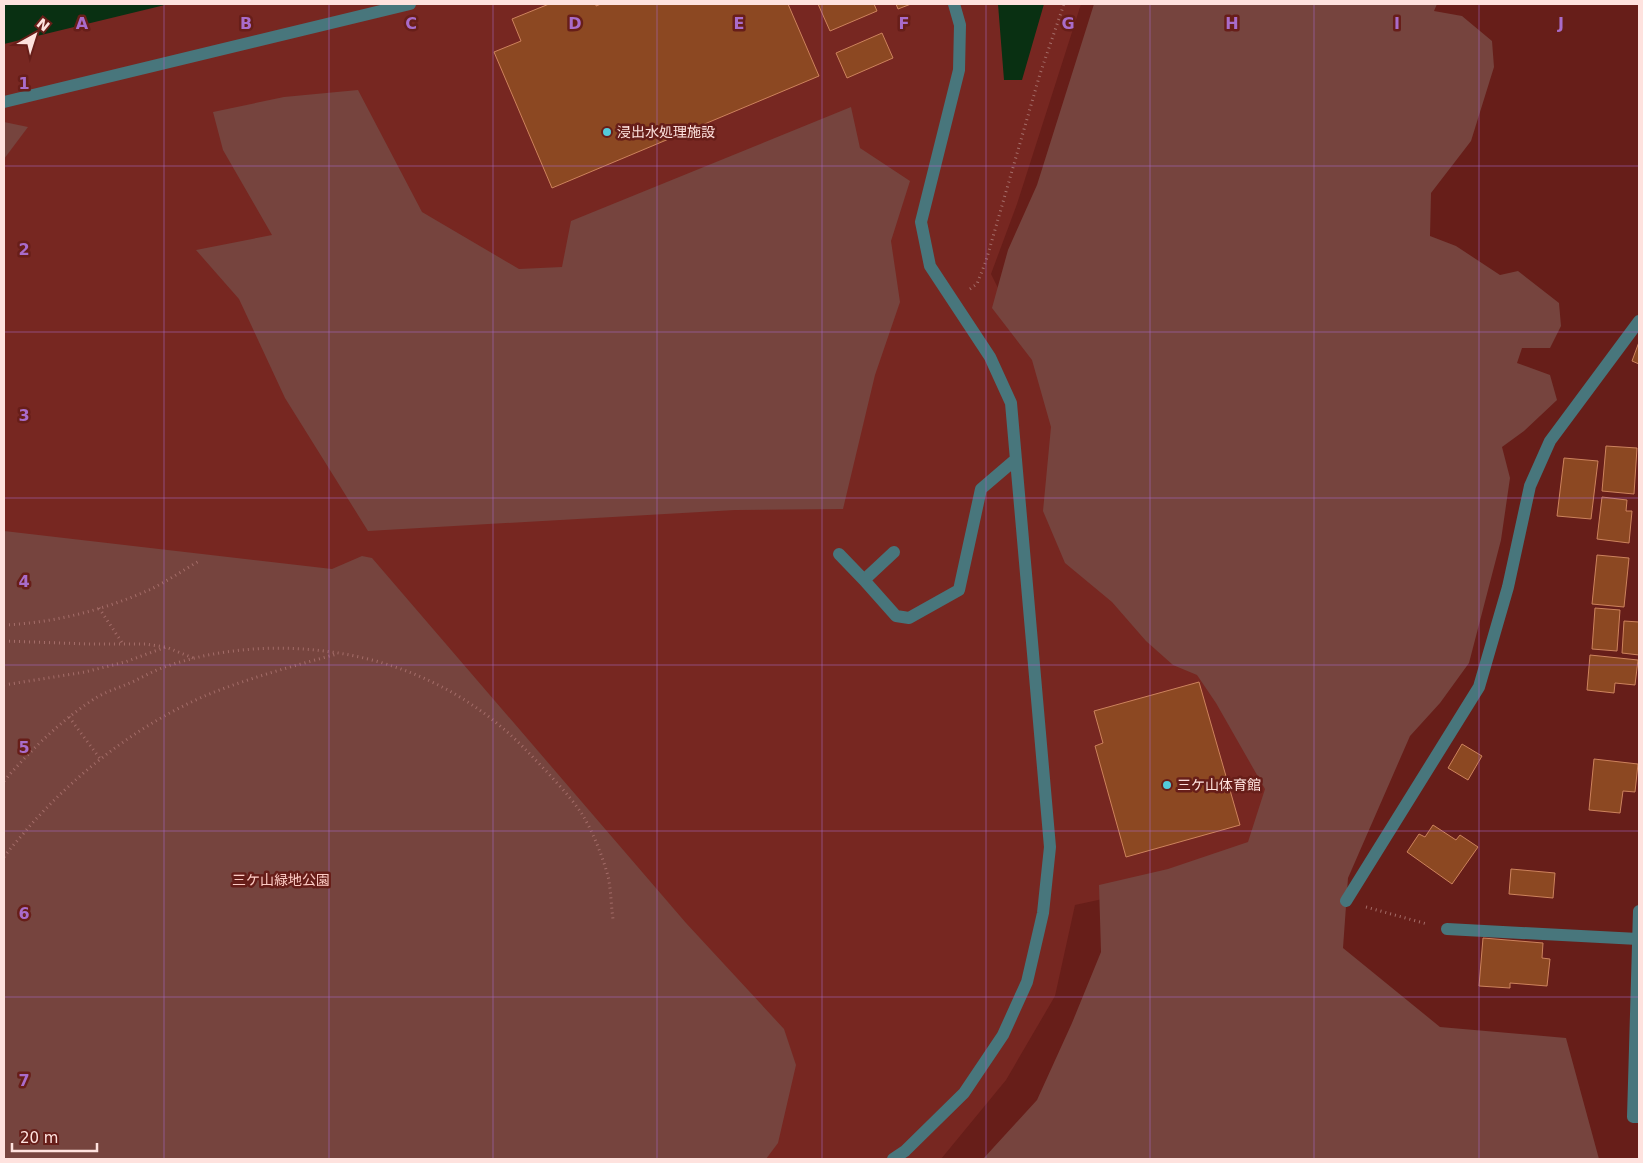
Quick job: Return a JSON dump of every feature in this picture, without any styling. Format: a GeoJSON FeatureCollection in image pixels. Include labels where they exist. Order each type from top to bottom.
{"type":"FeatureCollection","features":[{"type":"Feature","properties":{"kind":"street"},"geometry":{"type":"LineString","coordinates":[[4,102],[410,4]]}},
{"type":"Feature","properties":{"kind":"street"},"geometry":{"type":"LineString","coordinates":[[893,1159],[905,1151],[964,1093],[1003,1035],[1027,982],[1043,914],[1050,847],[1011,403],[990,356],[930,266],[921,222],[959,70],[960,25],[954,4]]}},
{"type":"Feature","properties":{"kind":"street"},"geometry":{"type":"LineString","coordinates":[[1346,901],[1479,687],[1508,586],[1530,486],[1550,441],[1639,321]]}},
{"type":"Feature","properties":{"kind":"street"},"geometry":{"type":"LineString","coordinates":[[839,554],[896,616],[909,618],[959,590],[981,489],[1016,459]]}},
{"type":"Feature","properties":{"kind":"street"},"geometry":{"type":"LineString","coordinates":[[864,580],[894,552]]}},
{"type":"Feature","properties":{"kind":"street"},"geometry":{"type":"LineString","coordinates":[[1639,911],[1633,1117],[1639,1117]]}},
{"type":"Feature","properties":{"kind":"street"},"geometry":{"type":"LineString","coordinates":[[1447,929],[1638,939]]}},
{"type":"Feature","properties":{"kind":"path"},"geometry":{"type":"LineString","coordinates":[[954,302],[977,284],[986,261],[1040,74],[1064,4]]}},
{"type":"Feature","properties":{"kind":"path"},"geometry":{"type":"LineString","coordinates":[[4,625],[26,624],[86,613],[150,590],[199,561]]}},
{"type":"Feature","properties":{"kind":"path"},"geometry":{"type":"LineString","coordinates":[[99,608],[123,644]]}},
{"type":"Feature","properties":{"kind":"path"},"geometry":{"type":"LineString","coordinates":[[4,641],[145,644],[166,647],[193,658]]}},
{"type":"Feature","properties":{"kind":"path"},"geometry":{"type":"LineString","coordinates":[[4,685],[85,672],[125,662],[166,647]]}},
{"type":"Feature","properties":{"kind":"path"},"geometry":{"type":"LineString","coordinates":[[4,781],[27,756],[69,717],[95,698],[161,668],[193,658],[250,648],[340,653],[380,662],[432,681],[470,703],[509,733],[548,772],[582,814],[598,847],[608,878],[613,919]]}},
{"type":"Feature","properties":{"kind":"path"},"geometry":{"type":"LineString","coordinates":[[4,857],[42,812],[77,778],[126,740],[172,712],[217,691],[269,673],[340,653]]}},
{"type":"Feature","properties":{"kind":"path"},"geometry":{"type":"LineString","coordinates":[[69,717],[101,760]]}},
{"type":"Feature","properties":{"kind":"path"},"geometry":{"type":"LineString","coordinates":[[1346,901],[1447,929]]}},
{"type":"Feature","properties":{"kind":"shaded area"},"geometry":{"type":"Polygon","coordinates":[[[4,4],[1081,4],[1017,204],[991,274],[1009,310],[1239,687],[1290,798],[1260,865],[1075,905],[1055,996],[1006,1080],[941,1159],[4,1159],[4,4]]]}},
{"type":"Feature","properties":{"kind":"shaded area"},"geometry":{"type":"Polygon","coordinates":[[[4,4],[169,4],[4,44],[4,4]]]}},
{"type":"Feature","properties":{"kind":"shaded area"},"geometry":{"type":"Polygon","coordinates":[[[998,4],[1044,4],[1022,80],[1004,80],[998,4]]]}},
{"type":"Feature","properties":{"kind":"green space"},"geometry":{"type":"Polygon","coordinates":[[[1094,4],[1437,4],[1434,11],[1462,16],[1492,41],[1494,67],[1471,141],[1431,193],[1430,236],[1456,246],[1500,275],[1518,271],[1559,303],[1561,326],[1550,348],[1522,348],[1517,363],[1550,375],[1557,400],[1524,431],[1502,447],[1510,478],[1501,540],[1469,663],[1440,703],[1410,736],[1348,878],[1343,948],[1440,1027],[1566,1038],[1599,1159],[983,1159],[1037,1100],[1072,1023],[1101,952],[1099,885],[1168,869],[1248,842],[1265,789],[1216,703],[1197,675],[1173,665],[1146,641],[1112,602],[1065,563],[1043,511],[1051,427],[1032,360],[992,308],[1008,250],[1037,185],[1094,4]]]}},
{"type":"Feature","properties":{"kind":"green space"},"geometry":{"type":"Polygon","coordinates":[[[358,90],[422,212],[519,269],[562,267],[571,221],[851,107],[860,148],[910,181],[891,241],[900,302],[875,375],[843,509],[735,510],[368,531],[285,398],[239,299],[196,250],[272,235],[223,150],[213,112],[284,97],[358,90]]]}},
{"type":"Feature","properties":{"kind":"green space"},"geometry":{"type":"Polygon","coordinates":[[[4,122],[28,127],[4,159],[4,122]]]}},
{"type":"Feature","properties":{"kind":"green space","name":"三ケ山緑地公園"},"geometry":{"type":"Polygon","coordinates":[[[4,531],[332,569],[362,556],[372,558],[686,923],[784,1029],[796,1065],[778,1143],[766,1159],[4,1159],[4,531]]]}},
{"type":"Feature","properties":{"kind":"building","name":"浸出水処理施設"},"geometry":{"type":"Polygon","coordinates":[[[549,4],[596,4],[596,6],[601,4],[788,4],[819,76],[552,188],[494,52],[521,41],[512,19],[549,4]]]}},
{"type":"Feature","properties":{"kind":"building"},"geometry":{"type":"Polygon","coordinates":[[[818,4],[874,4],[877,11],[830,31],[818,4]]]}},
{"type":"Feature","properties":{"kind":"building"},"geometry":{"type":"Polygon","coordinates":[[[896,4],[911,4],[898,9],[896,4]]]}},
{"type":"Feature","properties":{"kind":"building"},"geometry":{"type":"Polygon","coordinates":[[[882,33],[893,58],[847,78],[836,53],[882,33]]]}},
{"type":"Feature","properties":{"kind":"building"},"geometry":{"type":"Polygon","coordinates":[[[1639,342],[1639,364],[1632,361],[1639,342]]]}},
{"type":"Feature","properties":{"kind":"building"},"geometry":{"type":"Polygon","coordinates":[[[1606,446],[1637,448],[1634,494],[1602,491],[1606,446]]]}},
{"type":"Feature","properties":{"kind":"building"},"geometry":{"type":"Polygon","coordinates":[[[1564,458],[1598,461],[1591,519],[1557,516],[1564,458]]]}},
{"type":"Feature","properties":{"kind":"building"},"geometry":{"type":"Polygon","coordinates":[[[1602,497],[1627,500],[1626,511],[1632,511],[1629,543],[1597,539],[1602,497]]]}},
{"type":"Feature","properties":{"kind":"building"},"geometry":{"type":"Polygon","coordinates":[[[1597,555],[1629,558],[1624,607],[1592,604],[1597,555]]]}},
{"type":"Feature","properties":{"kind":"building"},"geometry":{"type":"Polygon","coordinates":[[[1595,608],[1620,610],[1617,651],[1592,649],[1595,608]]]}},
{"type":"Feature","properties":{"kind":"building"},"geometry":{"type":"Polygon","coordinates":[[[1624,621],[1639,622],[1639,655],[1622,653],[1624,621]]]}},
{"type":"Feature","properties":{"kind":"building"},"geometry":{"type":"Polygon","coordinates":[[[1590,655],[1638,660],[1635,685],[1615,683],[1614,693],[1587,690],[1590,655]]]}},
{"type":"Feature","properties":{"kind":"building","name":"三ケ山体育館"},"geometry":{"type":"Polygon","coordinates":[[[1199,682],[1240,825],[1126,857],[1095,746],[1103,743],[1094,711],[1199,682]]]}},
{"type":"Feature","properties":{"kind":"building"},"geometry":{"type":"Polygon","coordinates":[[[1462,744],[1482,756],[1468,780],[1448,768],[1462,744]]]}},
{"type":"Feature","properties":{"kind":"building"},"geometry":{"type":"Polygon","coordinates":[[[1594,759],[1638,764],[1635,792],[1623,791],[1620,813],[1589,810],[1594,759]]]}},
{"type":"Feature","properties":{"kind":"building"},"geometry":{"type":"Polygon","coordinates":[[[1433,825],[1456,840],[1460,835],[1478,847],[1452,884],[1407,852],[1419,834],[1425,837],[1433,825]]]}},
{"type":"Feature","properties":{"kind":"building"},"geometry":{"type":"Polygon","coordinates":[[[1511,869],[1555,873],[1553,898],[1509,894],[1511,869]]]}},
{"type":"Feature","properties":{"kind":"building"},"geometry":{"type":"Polygon","coordinates":[[[1483,938],[1543,943],[1542,958],[1550,959],[1547,986],[1510,983],[1510,988],[1479,986],[1483,938]]]}},
{"type":"Feature","properties":{"kind":"place","name":"浸出水処理施設"},"geometry":{"type":"Point","coordinates":[607,132]}},
{"type":"Feature","properties":{"kind":"place","name":"三ケ山体育館"},"geometry":{"type":"Point","coordinates":[1167,785]}}]}
